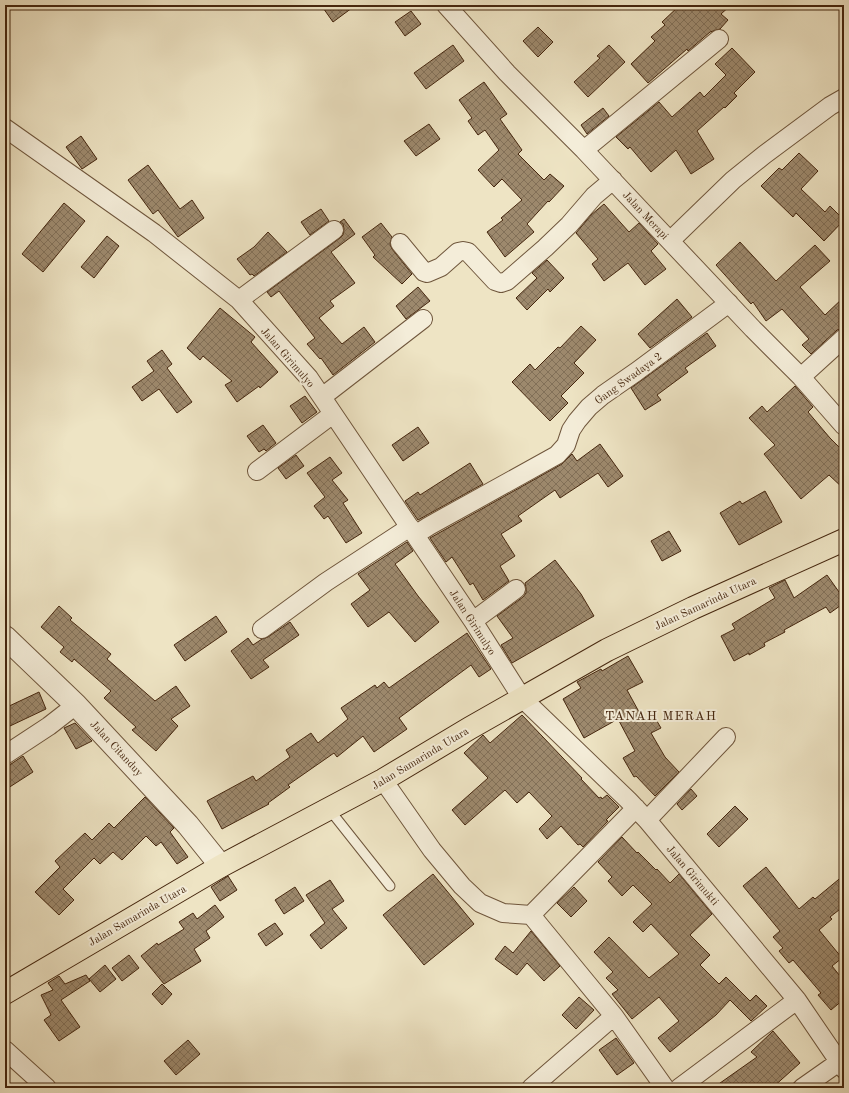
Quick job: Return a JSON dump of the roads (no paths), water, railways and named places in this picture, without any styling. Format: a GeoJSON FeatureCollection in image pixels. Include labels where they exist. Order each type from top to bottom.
{"type":"FeatureCollection","features":[{"type":"Feature","properties":{"kind":"highway","name":"Jalan Samarinda Utara"},"geometry":{"type":"LineString","coordinates":[[5,993],[221,866],[383,780],[470,728],[607,650],[693,608],[844,540]]}},
{"type":"Feature","properties":{"kind":"street","name":"Jalan Merapi"},"geometry":{"type":"LineString","coordinates":[[446,5],[507,73],[584,150],[801,377],[844,426]]}},
{"type":"Feature","properties":{"kind":"street"},"geometry":{"type":"LineString","coordinates":[[584,150],[719,39]]}},
{"type":"Feature","properties":{"kind":"street"},"geometry":{"type":"LineString","coordinates":[[670,241],[733,180],[830,106],[844,98]]}},
{"type":"Feature","properties":{"kind":"street","name":"Jalan Girimulyo"},"geometry":{"type":"LineString","coordinates":[[5,128],[154,233],[239,300],[308,378],[322,397],[473,621],[522,698]]}},
{"type":"Feature","properties":{"kind":"street"},"geometry":{"type":"LineString","coordinates":[[400,242],[424,272],[427,273],[442,267],[458,252],[463,251],[468,252],[495,281],[501,283],[507,281],[545,248],[569,225],[594,196],[613,180]]}},
{"type":"Feature","properties":{"kind":"street"},"geometry":{"type":"LineString","coordinates":[[239,300],[334,230]]}},
{"type":"Feature","properties":{"kind":"street","name":"Gang Swadaya 2"},"geometry":{"type":"LineString","coordinates":[[262,629],[326,582],[412,531],[429,526],[557,455],[566,445],[571,430],[577,421],[589,407],[603,395],[729,303]]}},
{"type":"Feature","properties":{"kind":"street"},"geometry":{"type":"LineString","coordinates":[[322,397],[423,319]]}},
{"type":"Feature","properties":{"kind":"street"},"geometry":{"type":"LineString","coordinates":[[801,377],[844,338]]}},
{"type":"Feature","properties":{"kind":"street"},"geometry":{"type":"LineString","coordinates":[[257,471],[333,414]]}},
{"type":"Feature","properties":{"kind":"street"},"geometry":{"type":"LineString","coordinates":[[473,621],[516,589]]}},
{"type":"Feature","properties":{"kind":"street","name":"Jalan Citanduy"},"geometry":{"type":"LineString","coordinates":[[5,637],[76,705],[188,825],[221,866]]}},
{"type":"Feature","properties":{"kind":"street","name":"Jalan Girimukti"},"geometry":{"type":"LineString","coordinates":[[522,698],[641,814],[797,1000],[842,1066]]}},
{"type":"Feature","properties":{"kind":"street"},"geometry":{"type":"LineString","coordinates":[[5,755],[49,726],[76,705]]}},
{"type":"Feature","properties":{"kind":"street"},"geometry":{"type":"LineString","coordinates":[[383,780],[432,850],[462,886],[480,903],[503,913],[532,915],[726,737]]}},
{"type":"Feature","properties":{"kind":"street"},"geometry":{"type":"LineString","coordinates":[[532,915],[614,1016],[665,1088]]}},
{"type":"Feature","properties":{"kind":"street"},"geometry":{"type":"LineString","coordinates":[[679,1088],[797,1000]]}},
{"type":"Feature","properties":{"kind":"street"},"geometry":{"type":"LineString","coordinates":[[531,1088],[614,1016]]}},
{"type":"Feature","properties":{"kind":"street"},"geometry":{"type":"LineString","coordinates":[[5,1050],[46,1088]]}},
{"type":"Feature","properties":{"kind":"street"},"geometry":{"type":"LineString","coordinates":[[802,1088],[842,1066]]}},
{"type":"Feature","properties":{"kind":"lane"},"geometry":{"type":"LineString","coordinates":[[329,809],[390,886]]}},
{"type":"Feature","properties":{"kind":"district","name":"TANAH MERAH"},"geometry":{"type":"Point","coordinates":[661,715]}}]}
